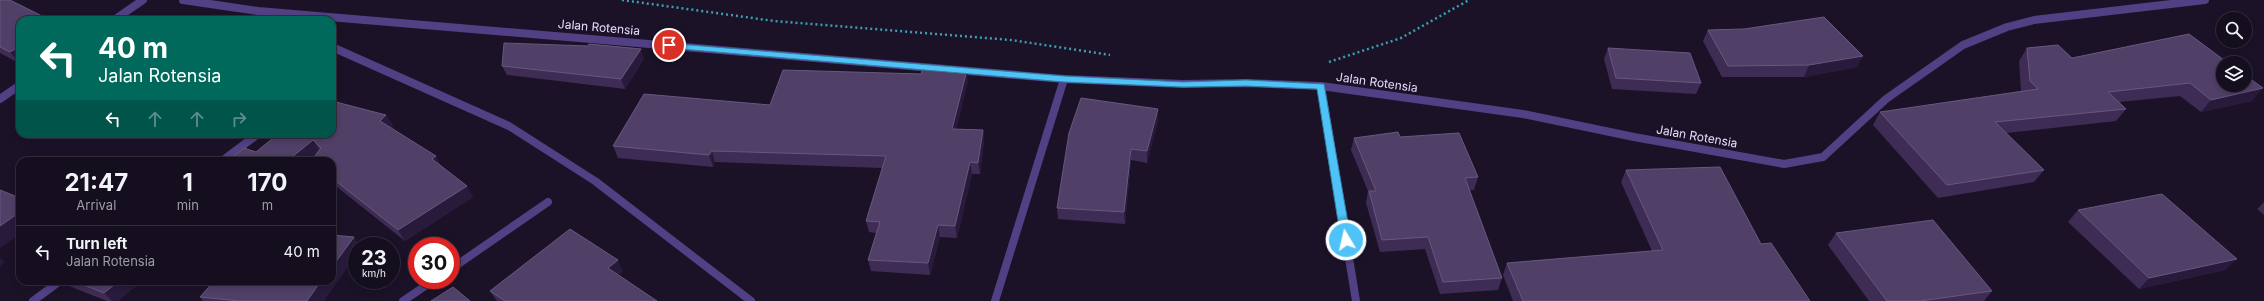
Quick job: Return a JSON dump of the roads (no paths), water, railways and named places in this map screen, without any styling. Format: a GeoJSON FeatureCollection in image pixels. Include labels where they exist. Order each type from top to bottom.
{"type":"FeatureCollection","features":[{"type":"Feature","properties":{"kind":"street"},"geometry":{"type":"LineString","coordinates":[[120,16],[142,0]]}},
{"type":"Feature","properties":{"kind":"street","name":"Jalan Rotensia"},"geometry":{"type":"LineString","coordinates":[[183,0],[258,10],[328,16]]}},
{"type":"Feature","properties":{"kind":"street","name":"Jalan Rotensia"},"geometry":{"type":"LineString","coordinates":[[336,17],[1064,79],[1183,84],[1246,83],[1321,86],[1523,114],[1634,137],[1784,164],[1797,163],[1823,157],[1886,99],[1963,45],[2007,26],[2034,20],[2205,0]]}},
{"type":"Feature","properties":{"kind":"street"},"geometry":{"type":"LineString","coordinates":[[258,10],[269,16]]}},
{"type":"Feature","properties":{"kind":"street"},"geometry":{"type":"LineString","coordinates":[[336,49],[509,126],[595,181],[751,301]]}},
{"type":"Feature","properties":{"kind":"street"},"geometry":{"type":"LineString","coordinates":[[995,301],[1064,79]]}},
{"type":"Feature","properties":{"kind":"street"},"geometry":{"type":"LineString","coordinates":[[1321,86],[1356,301]]}},
{"type":"Feature","properties":{"kind":"street"},"geometry":{"type":"LineString","coordinates":[[0,99],[16,88]]}},
{"type":"Feature","properties":{"kind":"street"},"geometry":{"type":"LineString","coordinates":[[227,157],[253,138]]}},
{"type":"Feature","properties":{"kind":"street"},"geometry":{"type":"LineString","coordinates":[[460,262],[548,202]]}},
{"type":"Feature","properties":{"kind":"street"},"geometry":{"type":"LineString","coordinates":[[33,301],[55,285]]}},
{"type":"Feature","properties":{"kind":"street"},"geometry":{"type":"LineString","coordinates":[[403,301],[421,289]]}}]}
